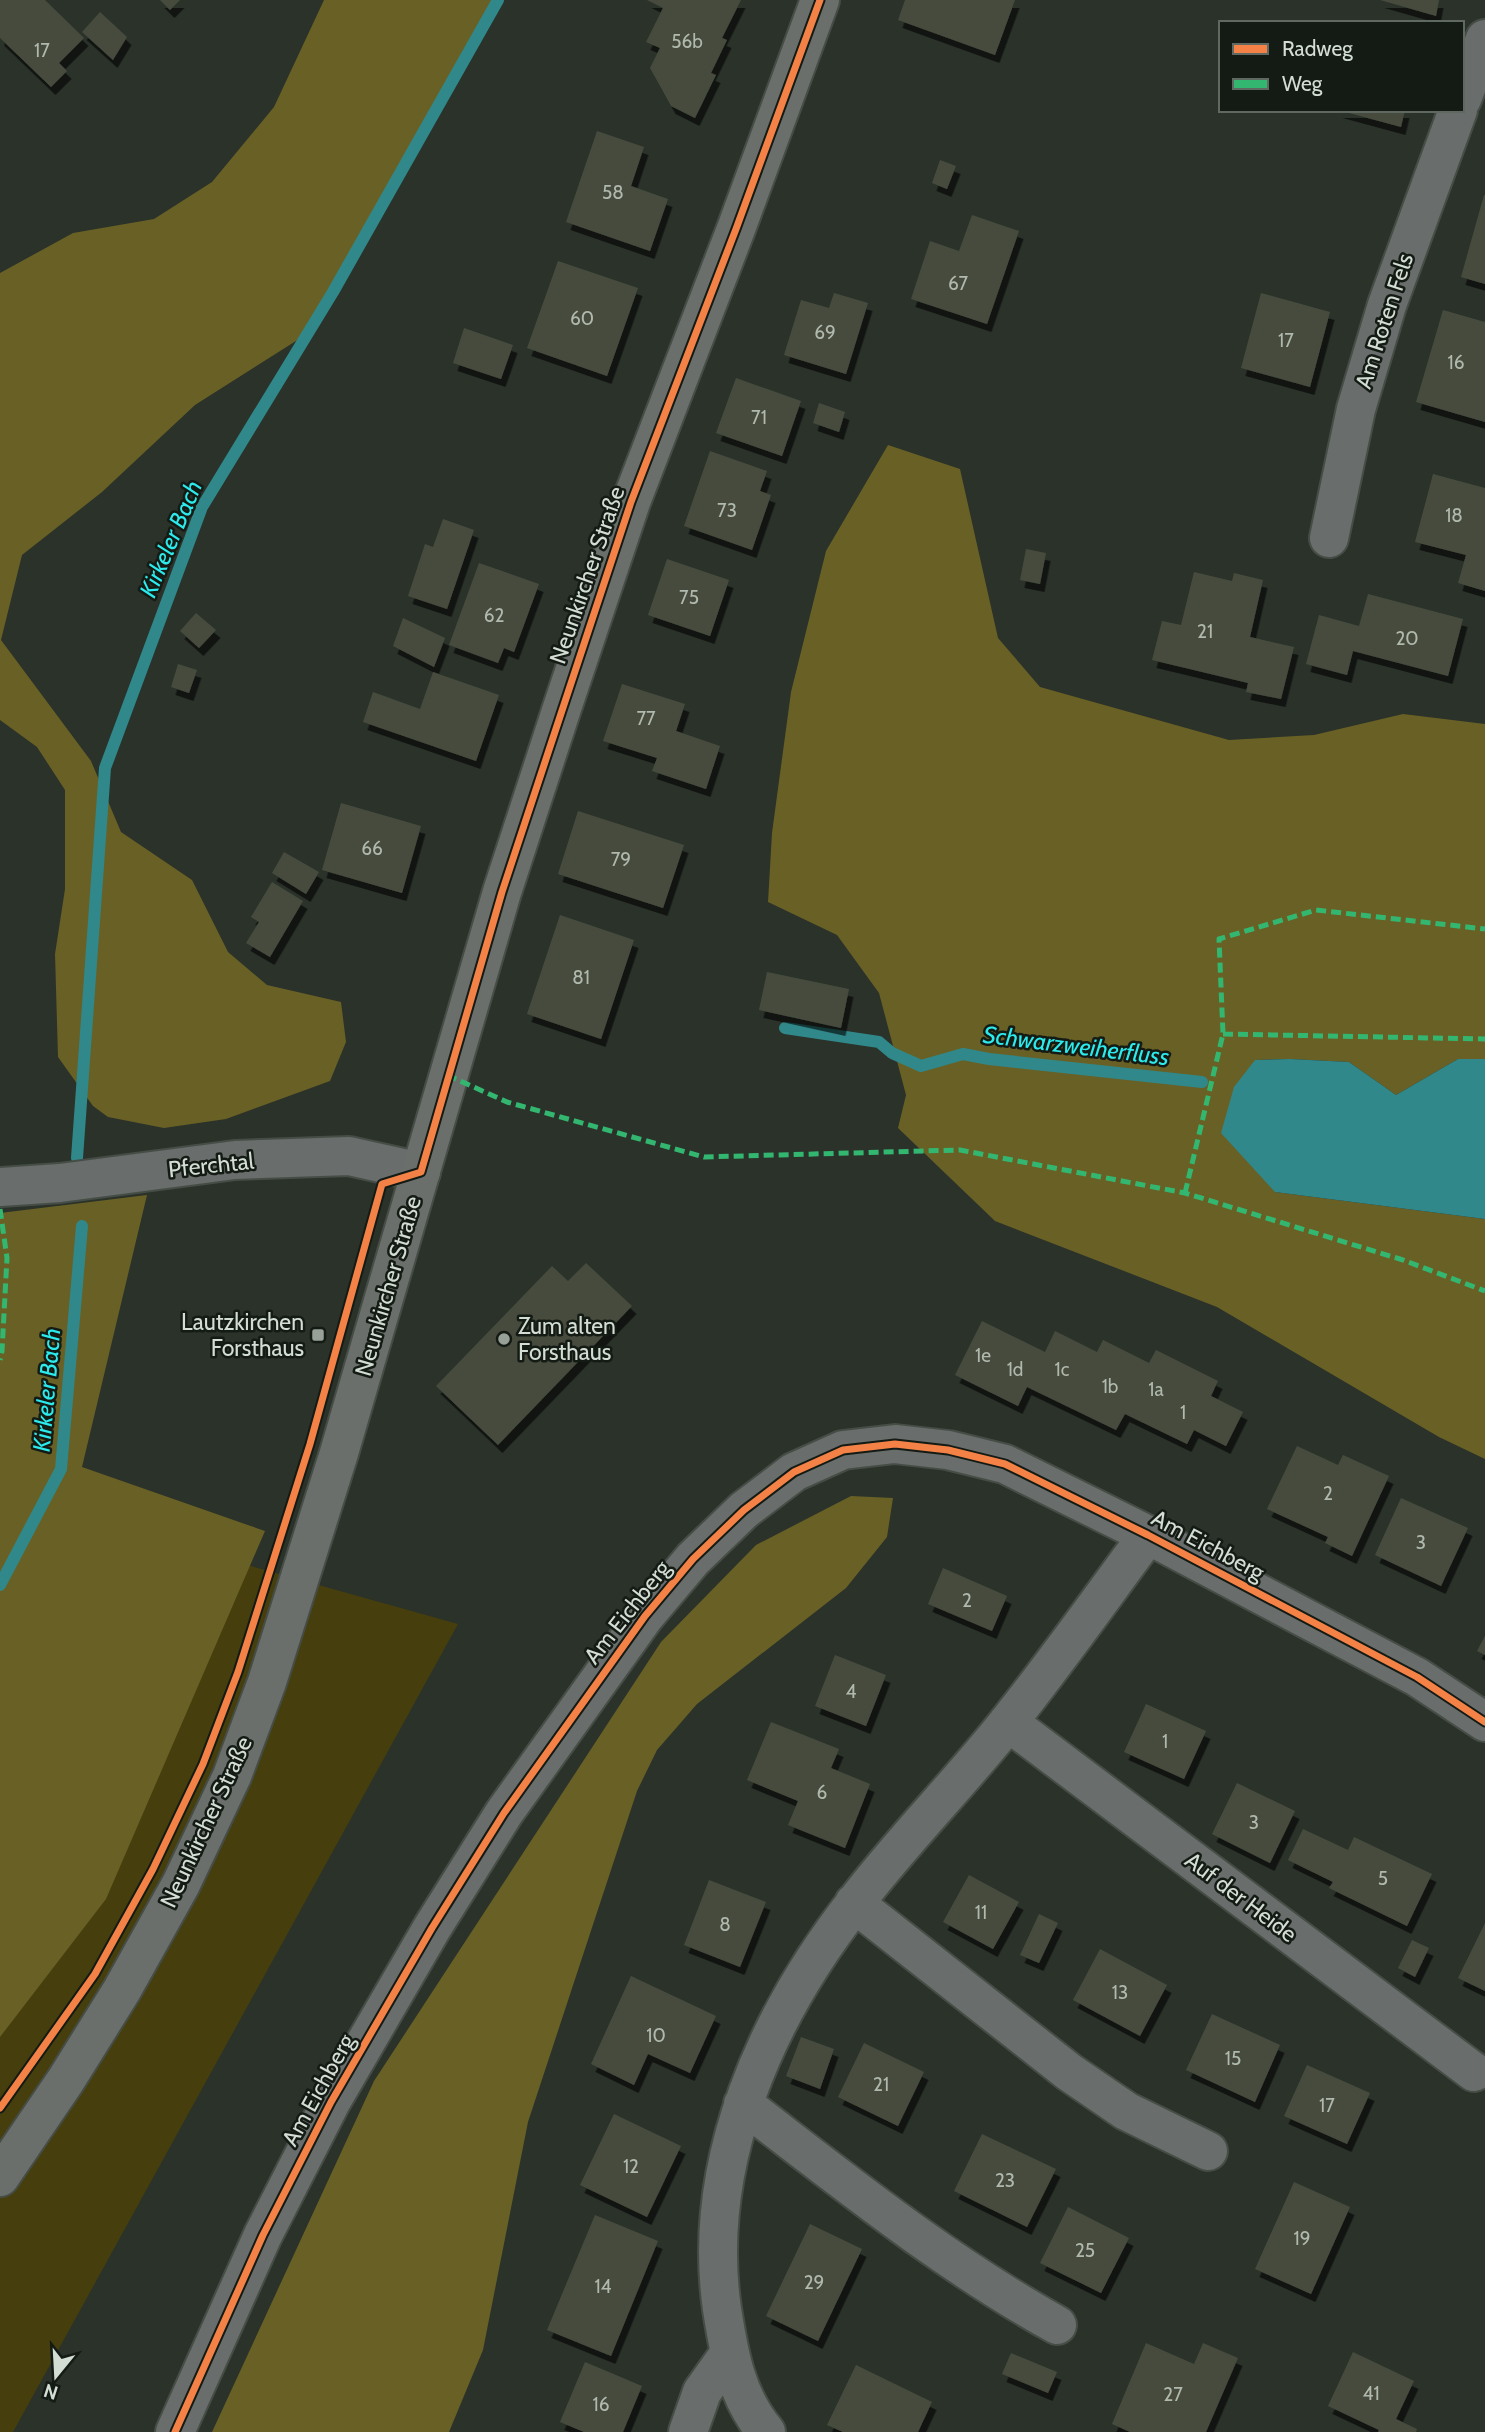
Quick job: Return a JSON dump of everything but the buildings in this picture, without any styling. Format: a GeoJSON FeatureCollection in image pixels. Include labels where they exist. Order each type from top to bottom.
{"type":"FeatureCollection","features":[{"type":"Feature","properties":{"kind":"main road","name":"Neunkircher Straße"},"geometry":{"type":"LineString","coordinates":[[0,2177],[66,2080],[121,1990],[181,1884],[232,1776],[267,1682],[340,1453],[502,892],[631,502],[820,0]]}},
{"type":"Feature","properties":{"kind":"street"},"geometry":{"type":"LineString","coordinates":[[1464,94],[1485,39]]}},
{"type":"Feature","properties":{"kind":"street","name":"Am Roten Fels"},"geometry":{"type":"LineString","coordinates":[[1329,538],[1360,396],[1387,306],[1457,112]]}},
{"type":"Feature","properties":{"kind":"street","name":"Pferchtal"},"geometry":{"type":"LineString","coordinates":[[0,1188],[60,1183],[235,1160],[286,1158],[349,1156],[421,1172]]}},
{"type":"Feature","properties":{"kind":"street","name":"Am Eichberg"},"geometry":{"type":"LineString","coordinates":[[175,2432],[263,2235],[331,2102],[432,1928],[504,1813],[645,1616],[693,1559],[744,1510],[794,1472],[843,1450],[895,1444],[948,1450],[1005,1464],[1148,1535],[1417,1677],[1485,1722]]}},
{"type":"Feature","properties":{"kind":"street"},"geometry":{"type":"LineString","coordinates":[[766,2432],[754,2418],[735,2378],[718,2283],[719,2226],[726,2166],[743,2104],[764,2052],[798,1984],[854,1903],[1008,1722],[1148,1535]]}},
{"type":"Feature","properties":{"kind":"street","name":"Auf der Heide"},"geometry":{"type":"LineString","coordinates":[[1008,1722],[1474,2072]]}},
{"type":"Feature","properties":{"kind":"street"},"geometry":{"type":"LineString","coordinates":[[854,1903],[1069,2073],[1126,2110],[1208,2151]]}},
{"type":"Feature","properties":{"kind":"street"},"geometry":{"type":"LineString","coordinates":[[743,2104],[889,2216],[1002,2294],[1057,2325]]}},
{"type":"Feature","properties":{"kind":"street"},"geometry":{"type":"LineString","coordinates":[[688,2432],[702,2392],[729,2354]]}},
{"type":"Feature","properties":{"kind":"shaded area"},"geometry":{"type":"Polygon","coordinates":[[[324,0],[498,0],[486,31],[350,257],[307,334],[195,405],[102,492],[22,555],[1,640],[91,761],[121,832],[192,880],[228,952],[267,985],[341,1002],[346,1042],[330,1081],[226,1119],[164,1128],[108,1117],[93,1106],[58,1057],[55,954],[65,889],[65,790],[37,747],[0,720],[0,273],[73,233],[154,219],[212,182],[274,107],[324,0]]]}},
{"type":"Feature","properties":{"kind":"shaded area"},"geometry":{"type":"Polygon","coordinates":[[[888,445],[960,469],[998,638],[1040,687],[1229,740],[1314,735],[1403,714],[1485,724],[1485,1059],[1458,1059],[1396,1095],[1349,1062],[1255,1060],[1275,1192],[1485,1219],[1485,1459],[1439,1437],[1217,1307],[995,1221],[898,1128],[906,1095],[879,993],[837,935],[768,902],[772,833],[791,692],[826,551],[888,445]]]}},
{"type":"Feature","properties":{"kind":"shaded area"},"geometry":{"type":"Polygon","coordinates":[[[147,1195],[82,1467],[265,1531],[106,1899],[0,2037],[0,1213],[147,1195]]]}},
{"type":"Feature","properties":{"kind":"shaded area"},"geometry":{"type":"Polygon","coordinates":[[[851,1496],[893,1498],[887,1537],[846,1588],[697,1704],[657,1750],[637,1791],[528,2122],[483,2350],[449,2432],[212,2432],[374,2081],[661,1642],[756,1545],[851,1496]]]}},
{"type":"Feature","properties":{"kind":"shaded area"},"geometry":{"type":"Polygon","coordinates":[[[14,1500],[458,1624],[13,2432],[0,2432],[0,1523],[14,1500]]]}},
{"type":"Feature","properties":{"kind":"water"},"geometry":{"type":"Polygon","coordinates":[[[1458,1059],[1485,1059],[1485,1219],[1275,1192],[1221,1133],[1234,1087],[1255,1060],[1349,1062],[1396,1095],[1458,1059]]]}},
{"type":"Feature","properties":{"kind":"waterway","name":"Kirkeler Bach"},"geometry":{"type":"LineString","coordinates":[[77,1158],[105,768],[202,507],[333,292],[498,0]]}},
{"type":"Feature","properties":{"kind":"waterway","name":"Schwarzweiherfluss"},"geometry":{"type":"LineString","coordinates":[[785,1028],[879,1042],[892,1053],[921,1066],[963,1054],[1202,1082]]}},
{"type":"Feature","properties":{"kind":"waterway","name":"Kirkeler Bach"},"geometry":{"type":"LineString","coordinates":[[0,1585],[61,1469],[82,1226]]}},
{"type":"Feature","properties":{"kind":"marked path"},"geometry":{"type":"LineString","coordinates":[[1185,1193],[1223,1034],[1219,939],[1316,910],[1485,929]]}},
{"type":"Feature","properties":{"kind":"marked path"},"geometry":{"type":"LineString","coordinates":[[1223,1034],[1485,1039]]}},
{"type":"Feature","properties":{"kind":"marked path"},"geometry":{"type":"LineString","coordinates":[[447,1075],[507,1102],[704,1157],[960,1150],[1185,1193],[1403,1260],[1485,1291]]}},
{"type":"Feature","properties":{"kind":"marked path"},"geometry":{"type":"LineString","coordinates":[[0,1209],[7,1258],[0,1360]]}},
{"type":"Feature","properties":{"kind":"cycle path"},"geometry":{"type":"LineString","coordinates":[[0,2108],[95,1974],[153,1869],[203,1764],[238,1672],[310,1444],[382,1184],[421,1172],[502,892],[631,502],[820,0]]}},
{"type":"Feature","properties":{"kind":"cycle path"},"geometry":{"type":"LineString","coordinates":[[175,2432],[263,2235],[331,2102],[432,1928],[504,1813],[645,1616],[693,1559],[744,1510],[794,1472],[843,1450],[895,1444],[948,1450],[1005,1464],[1148,1535],[1417,1677],[1485,1722]]}},
{"type":"Feature","properties":{"kind":"place","name":"Lautzkirchen Forsthaus"},"geometry":{"type":"Point","coordinates":[318,1335]}},
{"type":"Feature","properties":{"kind":"place","name":"Zum alten Forsthaus"},"geometry":{"type":"Point","coordinates":[504,1339]}}]}
